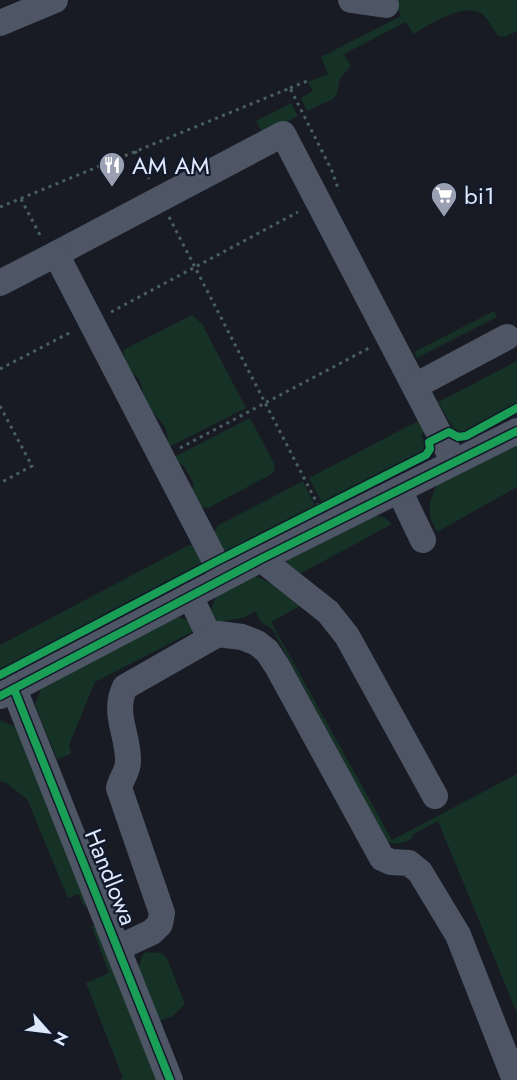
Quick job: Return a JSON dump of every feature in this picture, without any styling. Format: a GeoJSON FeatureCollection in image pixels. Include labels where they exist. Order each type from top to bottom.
{"type":"FeatureCollection","features":[{"type":"Feature","properties":{"kind":"street"},"geometry":{"type":"LineString","coordinates":[[6,14],[55,0]]}},
{"type":"Feature","properties":{"kind":"street"},"geometry":{"type":"LineString","coordinates":[[351,0],[386,5]]}},
{"type":"Feature","properties":{"kind":"street"},"geometry":{"type":"LineString","coordinates":[[0,283],[50,249],[160,199],[283,134],[454,462]]}},
{"type":"Feature","properties":{"kind":"street"},"geometry":{"type":"LineString","coordinates":[[50,249],[91,322],[224,578]]}},
{"type":"Feature","properties":{"kind":"street"},"geometry":{"type":"LineString","coordinates":[[415,386],[507,337]]}},
{"type":"Feature","properties":{"kind":"street"},"geometry":{"type":"LineString","coordinates":[[7,693],[224,578],[517,431]]}},
{"type":"Feature","properties":{"kind":"street"},"geometry":{"type":"LineString","coordinates":[[399,490],[423,540]]}},
{"type":"Feature","properties":{"kind":"street"},"geometry":{"type":"LineString","coordinates":[[261,559],[314,600],[342,628],[435,796]]}},
{"type":"Feature","properties":{"kind":"street"},"geometry":{"type":"LineString","coordinates":[[190,596],[210,638]]}},
{"type":"Feature","properties":{"kind":"street"},"geometry":{"type":"LineString","coordinates":[[118,948],[152,932],[160,924],[162,913],[119,788],[128,766],[128,753],[121,726],[120,696],[125,687],[210,638],[219,634],[242,637],[257,643],[267,651],[278,666],[382,858],[391,862],[409,863],[420,872],[458,935],[515,1080]]}},
{"type":"Feature","properties":{"kind":"street","name":"Handlowa"},"geometry":{"type":"LineString","coordinates":[[7,693],[118,948],[170,1080]]}},
{"type":"Feature","properties":{"kind":"path"},"geometry":{"type":"LineString","coordinates":[[0,207],[307,81]]}},
{"type":"Feature","properties":{"kind":"path"},"geometry":{"type":"LineString","coordinates":[[0,369],[339,191],[332,171],[290,88]]}},
{"type":"Feature","properties":{"kind":"path"},"geometry":{"type":"LineString","coordinates":[[135,151],[320,508]]}},
{"type":"Feature","properties":{"kind":"path"},"geometry":{"type":"LineString","coordinates":[[21,199],[50,249]]}},
{"type":"Feature","properties":{"kind":"path"},"geometry":{"type":"LineString","coordinates":[[161,458],[389,337]]}},
{"type":"Feature","properties":{"kind":"path"},"geometry":{"type":"LineString","coordinates":[[0,406],[32,466],[0,483]]}},
{"type":"Feature","properties":{"kind":"green space"},"geometry":{"type":"Polygon","coordinates":[[[394,0],[517,0],[517,31],[505,37],[499,36],[485,16],[466,10],[438,20],[413,34],[406,22],[344,54],[351,66],[340,78],[337,94],[333,99],[307,111],[301,98],[313,91],[308,82],[328,74],[321,57],[401,16],[394,0]]]}},
{"type":"Feature","properties":{"kind":"green space"},"geometry":{"type":"Polygon","coordinates":[[[291,103],[298,116],[263,134],[256,121],[291,103]]]}},
{"type":"Feature","properties":{"kind":"green space"},"geometry":{"type":"Polygon","coordinates":[[[494,311],[497,317],[417,358],[414,352],[494,311]]]}},
{"type":"Feature","properties":{"kind":"green space"},"geometry":{"type":"Polygon","coordinates":[[[192,315],[202,324],[246,408],[169,447],[165,427],[147,405],[139,380],[129,370],[123,352],[192,315]]]}},
{"type":"Feature","properties":{"kind":"green space"},"geometry":{"type":"Polygon","coordinates":[[[517,361],[517,403],[460,434],[456,433],[438,402],[517,361]]]}},
{"type":"Feature","properties":{"kind":"green space"},"geometry":{"type":"Polygon","coordinates":[[[250,418],[274,463],[275,471],[208,508],[201,507],[192,491],[194,484],[184,466],[174,457],[250,418]]]}},
{"type":"Feature","properties":{"kind":"green space"},"geometry":{"type":"Polygon","coordinates":[[[416,422],[420,422],[427,431],[421,434],[426,446],[424,451],[322,502],[309,478],[416,422]]]}},
{"type":"Feature","properties":{"kind":"green space"},"geometry":{"type":"Polygon","coordinates":[[[517,441],[517,487],[437,532],[430,517],[430,503],[435,488],[445,477],[517,441]]]}},
{"type":"Feature","properties":{"kind":"green space"},"geometry":{"type":"Polygon","coordinates":[[[303,481],[315,506],[225,552],[214,532],[217,526],[303,481]]]}},
{"type":"Feature","properties":{"kind":"green space"},"geometry":{"type":"Polygon","coordinates":[[[371,515],[384,517],[392,524],[298,575],[288,566],[286,558],[371,515]]]}},
{"type":"Feature","properties":{"kind":"green space"},"geometry":{"type":"Polygon","coordinates":[[[189,545],[195,545],[203,562],[0,670],[0,645],[189,545]]]}},
{"type":"Feature","properties":{"kind":"green space"},"geometry":{"type":"Polygon","coordinates":[[[254,575],[276,586],[302,605],[271,622],[392,840],[517,774],[517,1013],[438,821],[412,835],[413,838],[406,841],[397,844],[387,841],[273,630],[261,622],[255,611],[245,617],[215,623],[211,609],[218,592],[254,575]]]}},
{"type":"Feature","properties":{"kind":"green space"},"geometry":{"type":"Polygon","coordinates":[[[179,617],[186,620],[196,630],[95,682],[69,745],[71,754],[57,759],[35,705],[40,691],[48,681],[170,619],[179,617]]]}},
{"type":"Feature","properties":{"kind":"green space"},"geometry":{"type":"Polygon","coordinates":[[[0,720],[16,727],[86,904],[84,907],[79,894],[68,898],[27,799],[0,781],[0,720]]]}},
{"type":"Feature","properties":{"kind":"green space"},"geometry":{"type":"Polygon","coordinates":[[[91,925],[98,928],[158,1080],[119,1080],[123,1078],[86,983],[109,973],[91,925]]]}},
{"type":"Feature","properties":{"kind":"green space"},"geometry":{"type":"Polygon","coordinates":[[[162,953],[167,958],[185,1004],[173,1016],[159,1021],[138,968],[143,954],[162,953]]]}},
{"type":"Feature","properties":{"kind":"cycle path"},"geometry":{"type":"LineString","coordinates":[[0,675],[426,455],[430,449],[429,442],[449,432],[458,437],[466,436],[517,408]]}},
{"type":"Feature","properties":{"kind":"cycle path"},"geometry":{"type":"LineString","coordinates":[[0,696],[261,559],[517,431]]}},
{"type":"Feature","properties":{"kind":"cycle path"},"geometry":{"type":"LineString","coordinates":[[14,689],[170,1080]]}},
{"type":"Feature","properties":{"kind":"place","name":"AM AM"},"geometry":{"type":"Point","coordinates":[112,188]}},
{"type":"Feature","properties":{"kind":"place","name":"bi1"},"geometry":{"type":"Point","coordinates":[444,218]}}]}
